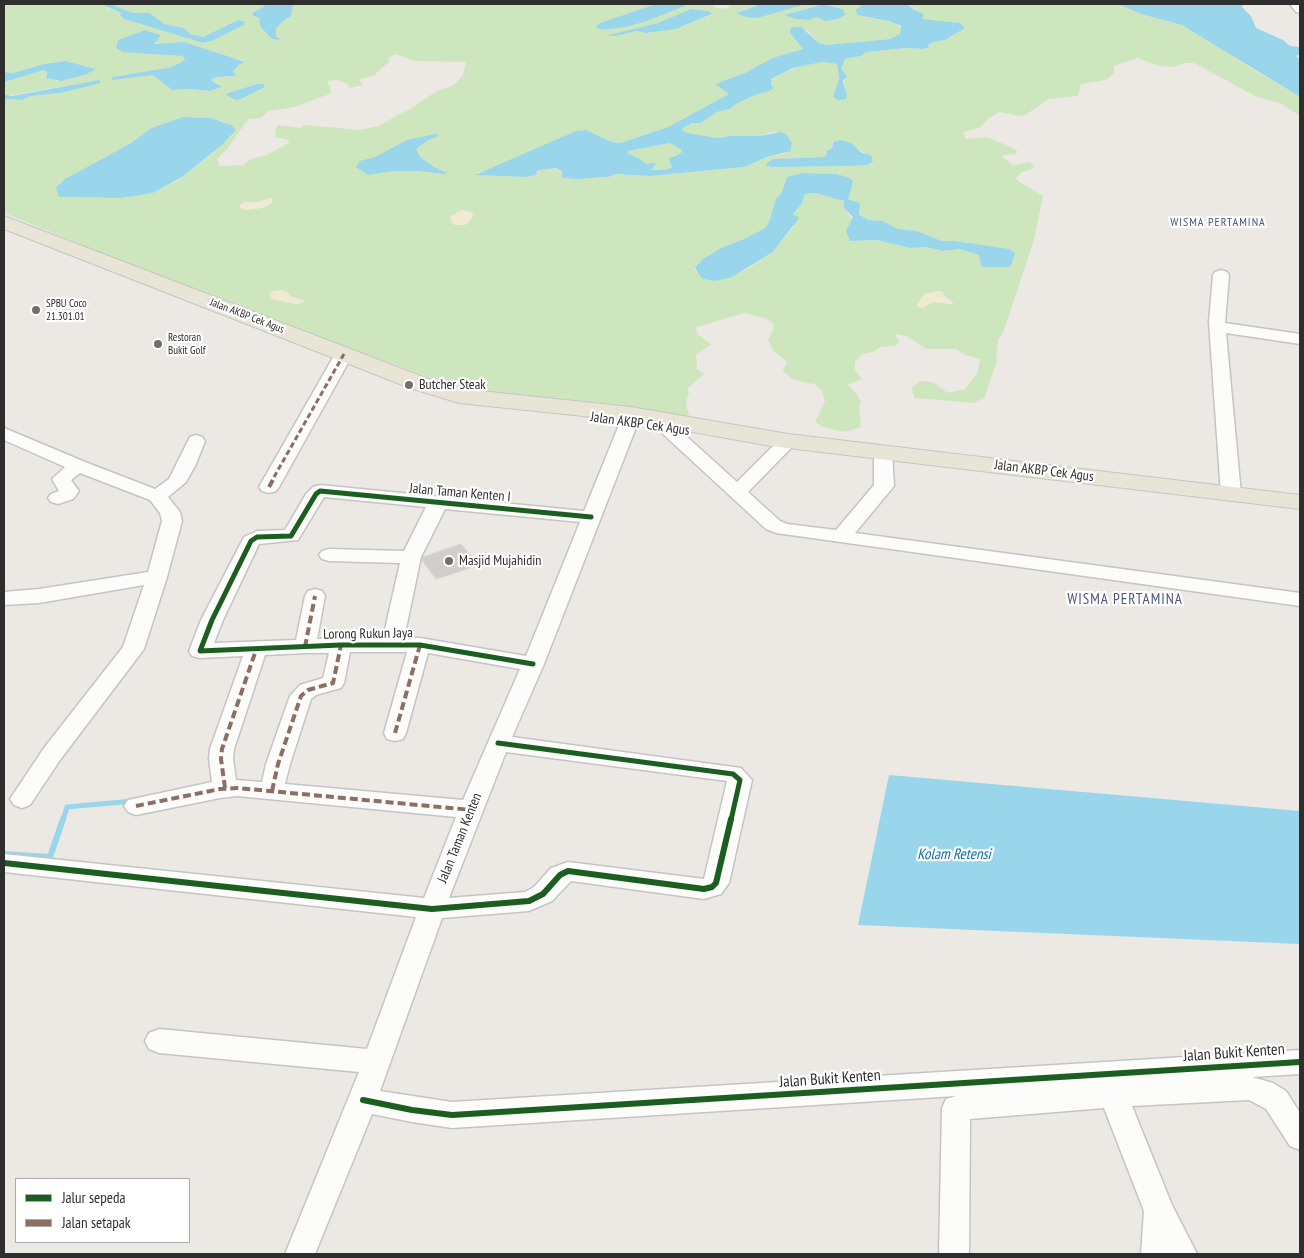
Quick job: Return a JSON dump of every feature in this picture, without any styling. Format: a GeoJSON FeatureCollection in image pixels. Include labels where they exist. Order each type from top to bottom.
{"type":"FeatureCollection","features":[{"type":"Feature","properties":{"kind":"main road","name":"Jalan AKBP Cek Agus"},"geometry":{"type":"LineString","coordinates":[[4,222],[418,383],[451,393],[631,414],[788,441]]}},
{"type":"Feature","properties":{"kind":"main road","name":"Jalan AKBP Cek Agus"},"geometry":{"type":"LineString","coordinates":[[493,399],[628,425],[788,441],[1300,502]]}},
{"type":"Feature","properties":{"kind":"street"},"geometry":{"type":"LineString","coordinates":[[1296,4],[1300,10]]}},
{"type":"Feature","properties":{"kind":"street"},"geometry":{"type":"LineString","coordinates":[[1221,275],[1218,327],[1231,494]]}},
{"type":"Feature","properties":{"kind":"street"},"geometry":{"type":"LineString","coordinates":[[1218,327],[1300,339]]}},
{"type":"Feature","properties":{"kind":"street"},"geometry":{"type":"LineString","coordinates":[[269,487],[344,354]]}},
{"type":"Feature","properties":{"kind":"street","name":"Jalan Taman Kenten"},"geometry":{"type":"LineString","coordinates":[[300,1254],[363,1100],[375,1062],[432,908],[498,743],[533,664],[628,425]]}},
{"type":"Feature","properties":{"kind":"street"},"geometry":{"type":"LineString","coordinates":[[669,430],[777,527],[790,531],[1300,600]]}},
{"type":"Feature","properties":{"kind":"street"},"geometry":{"type":"LineString","coordinates":[[4,433],[78,466],[157,496],[170,512],[172,521],[157,577],[133,649],[52,754],[22,799]]}},
{"type":"Feature","properties":{"kind":"street"},"geometry":{"type":"LineString","coordinates":[[157,496],[177,482],[187,464],[196,441]]}},
{"type":"Feature","properties":{"kind":"street"},"geometry":{"type":"LineString","coordinates":[[738,493],[788,441]]}},
{"type":"Feature","properties":{"kind":"street"},"geometry":{"type":"LineString","coordinates":[[841,537],[884,486],[883,453]]}},
{"type":"Feature","properties":{"kind":"street"},"geometry":{"type":"LineString","coordinates":[[58,498],[66,495],[69,491],[61,479],[78,466]]}},
{"type":"Feature","properties":{"kind":"street","name":"Jalan Taman Kenten I"},"geometry":{"type":"LineString","coordinates":[[201,652],[212,620],[251,541],[257,537],[291,536],[316,494],[326,492],[591,517]]}},
{"type":"Feature","properties":{"kind":"street"},"geometry":{"type":"LineString","coordinates":[[392,645],[411,557],[438,502]]}},
{"type":"Feature","properties":{"kind":"street"},"geometry":{"type":"LineString","coordinates":[[329,556],[411,557]]}},
{"type":"Feature","properties":{"kind":"street"},"geometry":{"type":"LineString","coordinates":[[4,598],[39,596],[157,577]]}},
{"type":"Feature","properties":{"kind":"street"},"geometry":{"type":"LineString","coordinates":[[305,647],[315,596]]}},
{"type":"Feature","properties":{"kind":"street"},"geometry":{"type":"LineString","coordinates":[[272,791],[278,764],[301,696],[308,690],[333,683],[341,645]]}},
{"type":"Feature","properties":{"kind":"street","name":"Lorong Rukun Jaya"},"geometry":{"type":"LineString","coordinates":[[201,652],[341,645],[420,645],[533,664]]}},
{"type":"Feature","properties":{"kind":"street"},"geometry":{"type":"LineString","coordinates":[[395,733],[420,645]]}},
{"type":"Feature","properties":{"kind":"street"},"geometry":{"type":"LineString","coordinates":[[225,787],[221,758],[222,749],[256,650]]}},
{"type":"Feature","properties":{"kind":"street"},"geometry":{"type":"LineString","coordinates":[[4,863],[432,908],[529,901],[543,894],[562,874],[568,871],[704,889],[714,885],[718,880],[740,780],[733,774],[498,743]]}},
{"type":"Feature","properties":{"kind":"street"},"geometry":{"type":"LineString","coordinates":[[136,806],[225,787],[472,810]]}},
{"type":"Feature","properties":{"kind":"street"},"geometry":{"type":"LineString","coordinates":[[159,1041],[375,1062]]}},
{"type":"Feature","properties":{"kind":"street","name":"Jalan Bukit Kenten"},"geometry":{"type":"LineString","coordinates":[[363,1100],[412,1110],[452,1115],[1110,1085],[1300,1062]]}},
{"type":"Feature","properties":{"kind":"street"},"geometry":{"type":"LineString","coordinates":[[1110,1085],[1159,1211],[1182,1254]]}},
{"type":"Feature","properties":{"kind":"street"},"geometry":{"type":"LineString","coordinates":[[954,1254],[956,1108],[1110,1085],[1249,1088],[1263,1092],[1276,1100],[1300,1138]]}},
{"type":"Feature","properties":{"kind":"street"},"geometry":{"type":"LineString","coordinates":[[1156,1254],[1159,1211]]}},
{"type":"Feature","properties":{"kind":"green space"},"geometry":{"type":"Polygon","coordinates":[[[4,4],[108,4],[265,4],[266,6],[259,9],[253,16],[260,19],[261,27],[272,37],[281,38],[276,36],[276,29],[280,23],[288,19],[293,4],[656,4],[600,23],[595,27],[601,30],[647,21],[690,4],[717,4],[713,7],[724,9],[731,6],[724,4],[762,4],[738,12],[753,18],[806,4],[822,4],[861,4],[859,16],[888,21],[902,28],[900,34],[890,39],[827,45],[819,43],[807,30],[790,29],[790,33],[803,49],[772,58],[745,73],[716,84],[729,94],[668,127],[620,143],[612,142],[595,134],[576,131],[476,175],[526,177],[541,170],[551,168],[562,171],[566,179],[603,178],[616,174],[650,176],[744,167],[767,157],[784,154],[792,149],[792,143],[787,135],[772,132],[759,136],[717,138],[688,133],[682,130],[692,123],[701,123],[717,112],[730,109],[736,104],[758,94],[771,85],[771,80],[775,77],[800,66],[822,62],[837,64],[839,79],[833,97],[847,93],[843,84],[846,76],[842,73],[841,69],[842,61],[845,59],[861,56],[867,52],[907,48],[920,49],[934,42],[945,40],[960,31],[962,25],[960,23],[921,19],[924,14],[906,4],[1118,4],[1141,14],[1182,25],[1225,50],[1249,67],[1300,97],[1300,116],[1282,104],[1257,97],[1194,63],[1185,63],[1173,67],[1160,66],[1137,58],[1114,66],[1114,74],[1106,80],[1081,84],[1078,96],[1049,99],[1027,114],[1020,116],[999,112],[989,118],[981,127],[963,132],[966,139],[988,137],[1017,150],[1016,154],[1003,155],[1002,157],[1013,165],[1030,162],[1034,167],[1033,169],[1022,172],[1016,178],[1019,182],[1043,196],[1034,240],[1003,333],[998,340],[996,364],[984,398],[974,403],[915,398],[911,388],[920,381],[934,383],[948,393],[965,389],[978,372],[980,359],[965,355],[956,349],[926,349],[908,337],[898,334],[895,336],[899,340],[897,345],[881,347],[873,352],[862,354],[855,362],[855,370],[862,379],[848,385],[857,394],[861,403],[859,406],[861,427],[845,432],[823,427],[815,422],[825,401],[822,391],[815,384],[801,382],[791,378],[784,372],[783,369],[787,363],[774,352],[768,340],[774,328],[773,323],[765,318],[744,313],[697,327],[698,334],[711,345],[696,354],[697,369],[704,374],[687,389],[689,392],[686,403],[689,416],[684,418],[550,407],[453,387],[310,335],[262,314],[117,259],[104,256],[78,243],[4,213],[4,99],[26,99],[31,96],[60,93],[99,80],[6,96],[4,82],[8,80],[45,70],[47,72],[45,77],[57,81],[69,79],[85,75],[88,66],[76,65],[65,61],[44,64],[13,73],[4,72],[4,4]],[[108,4],[106,8],[121,13],[124,19],[203,43],[212,41],[242,20],[237,20],[203,37],[190,34],[184,28],[164,24],[150,13],[133,13],[108,4]],[[822,4],[786,15],[795,19],[809,20],[817,17],[827,20],[838,19],[844,15],[843,9],[822,4]],[[691,9],[658,23],[605,37],[637,31],[646,33],[679,28],[711,15],[708,11],[691,9]],[[145,30],[118,40],[123,52],[184,56],[185,60],[172,67],[111,78],[112,80],[153,74],[172,90],[209,91],[219,84],[211,80],[218,77],[234,76],[233,71],[244,61],[214,54],[183,42],[153,44],[161,35],[145,30]],[[396,54],[388,59],[390,61],[374,75],[359,80],[363,85],[349,88],[348,84],[336,80],[328,81],[327,84],[331,87],[329,89],[332,92],[330,94],[294,107],[268,111],[261,118],[248,119],[227,149],[217,159],[219,166],[244,165],[250,159],[266,155],[289,143],[289,140],[275,137],[276,128],[279,125],[300,128],[305,125],[360,130],[378,126],[410,109],[437,91],[454,85],[463,75],[466,62],[415,61],[396,54]],[[257,84],[228,93],[227,96],[239,99],[265,87],[257,84]],[[183,117],[151,128],[131,143],[59,183],[61,197],[122,198],[153,193],[177,181],[213,153],[230,137],[234,129],[225,122],[211,118],[183,117]],[[837,141],[832,142],[832,148],[826,151],[827,154],[824,157],[773,159],[767,163],[768,167],[854,166],[866,154],[853,146],[837,141]],[[810,173],[787,177],[781,194],[776,199],[769,222],[765,228],[721,248],[696,265],[695,270],[703,279],[715,281],[746,270],[773,252],[794,226],[793,214],[803,201],[805,194],[815,193],[844,201],[844,208],[853,220],[847,229],[855,241],[876,240],[910,248],[926,247],[943,251],[960,249],[979,255],[981,265],[984,267],[990,267],[1014,251],[955,241],[942,241],[917,231],[898,229],[883,221],[868,220],[859,213],[856,201],[848,199],[853,181],[850,178],[837,174],[810,173]],[[460,211],[450,217],[453,224],[465,225],[472,218],[473,214],[460,211]],[[925,294],[917,304],[936,302],[950,304],[953,302],[944,296],[925,294]]]}},
{"type":"Feature","properties":{"kind":"green space"},"geometry":{"type":"Polygon","coordinates":[[[670,143],[683,149],[681,153],[673,156],[668,161],[672,167],[665,170],[651,170],[640,159],[627,153],[628,151],[670,143]]]}},
{"type":"Feature","properties":{"kind":"sand"},"geometry":{"type":"Polygon","coordinates":[[[269,198],[273,199],[272,203],[263,208],[247,210],[239,208],[245,202],[259,202],[269,198]]]}},
{"type":"Feature","properties":{"kind":"sand"},"geometry":{"type":"Polygon","coordinates":[[[462,210],[471,212],[472,218],[465,225],[453,224],[450,217],[462,210]]]}},
{"type":"Feature","properties":{"kind":"sand"},"geometry":{"type":"Polygon","coordinates":[[[281,290],[286,291],[291,297],[304,300],[305,302],[296,304],[271,299],[270,293],[281,290]]]}},
{"type":"Feature","properties":{"kind":"sand"},"geometry":{"type":"Polygon","coordinates":[[[938,291],[943,292],[944,298],[954,304],[933,302],[923,308],[918,307],[917,304],[925,294],[938,291]]]}},
{"type":"Feature","properties":{"kind":"water"},"geometry":{"type":"Polygon","coordinates":[[[110,4],[133,13],[150,13],[164,24],[184,28],[190,34],[203,37],[238,20],[244,21],[245,24],[212,41],[203,43],[124,19],[120,15],[121,13],[105,6],[110,4]]]}},
{"type":"Feature","properties":{"kind":"water"},"geometry":{"type":"Polygon","coordinates":[[[265,4],[293,4],[291,16],[276,29],[276,36],[281,40],[272,39],[261,27],[260,19],[252,15],[265,6],[265,4]]]}},
{"type":"Feature","properties":{"kind":"water"},"geometry":{"type":"Polygon","coordinates":[[[656,4],[690,4],[626,27],[601,30],[595,27],[600,23],[656,4]]]}},
{"type":"Feature","properties":{"kind":"water"},"geometry":{"type":"Polygon","coordinates":[[[762,4],[806,4],[757,18],[746,17],[736,13],[762,4]]]}},
{"type":"Feature","properties":{"kind":"water"},"geometry":{"type":"Polygon","coordinates":[[[823,4],[843,9],[845,15],[838,19],[825,21],[817,17],[809,20],[795,19],[785,15],[823,4]]]}},
{"type":"Feature","properties":{"kind":"water"},"geometry":{"type":"Polygon","coordinates":[[[861,4],[906,4],[924,14],[922,19],[960,23],[965,28],[945,40],[934,42],[928,45],[929,47],[923,49],[907,48],[867,52],[861,56],[845,59],[841,69],[847,77],[843,80],[847,93],[846,99],[838,100],[833,97],[839,79],[837,64],[822,62],[793,68],[771,79],[771,85],[774,88],[769,91],[755,95],[730,109],[717,112],[701,123],[692,123],[683,128],[682,130],[688,133],[717,138],[759,136],[781,132],[787,135],[792,143],[791,151],[767,157],[744,167],[650,176],[616,174],[608,177],[577,179],[562,178],[562,171],[555,168],[537,171],[536,175],[526,177],[475,175],[576,131],[586,130],[612,142],[620,143],[668,127],[729,94],[715,84],[745,73],[772,58],[803,49],[790,33],[790,29],[793,27],[801,27],[819,43],[827,45],[890,39],[900,34],[901,26],[888,21],[857,15],[856,10],[861,4]],[[670,143],[628,151],[627,153],[646,164],[656,163],[651,170],[665,170],[672,167],[668,159],[681,153],[682,150],[670,143]]]}},
{"type":"Feature","properties":{"kind":"water"},"geometry":{"type":"Polygon","coordinates":[[[1118,4],[1243,4],[1242,7],[1251,16],[1256,28],[1283,40],[1290,46],[1300,47],[1300,54],[1296,56],[1300,60],[1300,97],[1182,25],[1141,14],[1118,4]]]}},
{"type":"Feature","properties":{"kind":"water"},"geometry":{"type":"Polygon","coordinates":[[[691,9],[708,11],[712,14],[676,29],[646,33],[637,31],[615,36],[605,36],[658,23],[691,9]]]}},
{"type":"Feature","properties":{"kind":"water"},"geometry":{"type":"Polygon","coordinates":[[[145,30],[161,35],[154,44],[184,42],[245,62],[233,71],[236,76],[217,77],[211,80],[222,87],[209,91],[172,90],[153,75],[112,80],[111,78],[113,77],[172,67],[185,60],[183,56],[123,52],[116,48],[118,40],[145,30]]]}},
{"type":"Feature","properties":{"kind":"water"},"geometry":{"type":"Polygon","coordinates":[[[65,61],[96,69],[85,75],[61,81],[46,78],[47,72],[44,70],[4,82],[4,72],[13,73],[44,64],[65,61]]]}},
{"type":"Feature","properties":{"kind":"water"},"geometry":{"type":"Polygon","coordinates":[[[99,80],[101,83],[60,93],[31,96],[22,100],[4,99],[4,87],[5,95],[12,96],[99,80]]]}},
{"type":"Feature","properties":{"kind":"water"},"geometry":{"type":"Polygon","coordinates":[[[263,84],[265,87],[241,99],[236,100],[226,95],[228,93],[263,84]]]}},
{"type":"Feature","properties":{"kind":"water"},"geometry":{"type":"Polygon","coordinates":[[[183,117],[211,118],[231,125],[236,130],[222,145],[182,177],[153,193],[122,198],[61,197],[58,195],[56,187],[65,179],[131,143],[151,128],[183,117]]]}},
{"type":"Feature","properties":{"kind":"water"},"geometry":{"type":"Polygon","coordinates":[[[435,134],[439,136],[428,140],[416,149],[421,158],[447,173],[445,174],[393,171],[368,175],[356,167],[360,161],[375,157],[407,140],[435,134]]]}},
{"type":"Feature","properties":{"kind":"water"},"geometry":{"type":"Polygon","coordinates":[[[841,140],[851,143],[862,153],[871,155],[873,161],[867,165],[854,166],[766,166],[773,159],[824,157],[827,154],[826,151],[832,148],[833,142],[841,140]]]}},
{"type":"Feature","properties":{"kind":"water"},"geometry":{"type":"Polygon","coordinates":[[[802,173],[837,174],[850,178],[853,181],[848,199],[860,203],[859,214],[868,220],[883,221],[898,229],[917,231],[942,241],[955,241],[1009,249],[1015,253],[1011,265],[1008,267],[984,267],[981,265],[979,255],[960,249],[943,251],[926,247],[910,248],[876,240],[850,241],[846,231],[853,217],[844,208],[844,201],[815,193],[805,194],[802,203],[793,214],[799,218],[773,252],[732,277],[715,281],[703,279],[695,267],[703,259],[721,248],[765,228],[787,177],[802,173]]]}},
{"type":"Feature","properties":{"kind":"water","name":"Kolam Retensi"},"geometry":{"type":"Polygon","coordinates":[[[889,775],[1300,811],[1300,944],[858,925],[889,775]]]}},
{"type":"Feature","properties":{"kind":"building","name":"Masjid Mujahidin"},"geometry":{"type":"Polygon","coordinates":[[[461,544],[479,565],[436,579],[422,560],[423,557],[461,544]]]}},
{"type":"Feature","properties":{"kind":"waterway"},"geometry":{"type":"LineString","coordinates":[[63,820],[67,807],[133,801]]}},
{"type":"Feature","properties":{"kind":"waterway"},"geometry":{"type":"LineString","coordinates":[[4,854],[50,857],[63,819]]}},
{"type":"Feature","properties":{"kind":"marked path"},"geometry":{"type":"LineString","coordinates":[[269,487],[344,354]]}},
{"type":"Feature","properties":{"kind":"marked path"},"geometry":{"type":"LineString","coordinates":[[305,647],[315,596]]}},
{"type":"Feature","properties":{"kind":"marked path"},"geometry":{"type":"LineString","coordinates":[[272,791],[278,764],[301,696],[308,690],[333,683],[341,645]]}},
{"type":"Feature","properties":{"kind":"marked path"},"geometry":{"type":"LineString","coordinates":[[395,733],[420,645]]}},
{"type":"Feature","properties":{"kind":"marked path"},"geometry":{"type":"LineString","coordinates":[[225,788],[221,759],[222,749],[256,650]]}},
{"type":"Feature","properties":{"kind":"marked path"},"geometry":{"type":"LineString","coordinates":[[136,806],[220,789],[237,788],[472,810]]}},
{"type":"Feature","properties":{"kind":"cycle path"},"geometry":{"type":"LineString","coordinates":[[533,664],[420,645],[341,645],[200,651],[212,620],[251,541],[257,537],[291,536],[316,494],[320,491],[591,517]]}},
{"type":"Feature","properties":{"kind":"cycle path"},"geometry":{"type":"LineString","coordinates":[[4,863],[432,909],[529,901],[543,894],[560,875],[568,871],[704,889],[712,887],[716,883],[740,780],[733,774],[498,743]]}},
{"type":"Feature","properties":{"kind":"cycle path"},"geometry":{"type":"LineString","coordinates":[[363,1100],[412,1110],[452,1115],[1300,1062]]}},
{"type":"Feature","properties":{"kind":"place","name":"SPBU Coco 21.301.01"},"geometry":{"type":"Point","coordinates":[36,310]}},
{"type":"Feature","properties":{"kind":"place","name":"Restoran Bukit Golf"},"geometry":{"type":"Point","coordinates":[158,344]}},
{"type":"Feature","properties":{"kind":"place","name":"Butcher Steak"},"geometry":{"type":"Point","coordinates":[409,385]}},
{"type":"Feature","properties":{"kind":"place","name":"Masjid Mujahidin"},"geometry":{"type":"Point","coordinates":[449,561]}},
{"type":"Feature","properties":{"kind":"district","name":"WISMA PERTAMINA"},"geometry":{"type":"Point","coordinates":[1218,223]}},
{"type":"Feature","properties":{"kind":"district","name":"WISMA PERTAMINA"},"geometry":{"type":"Point","coordinates":[1125,600]}}]}
